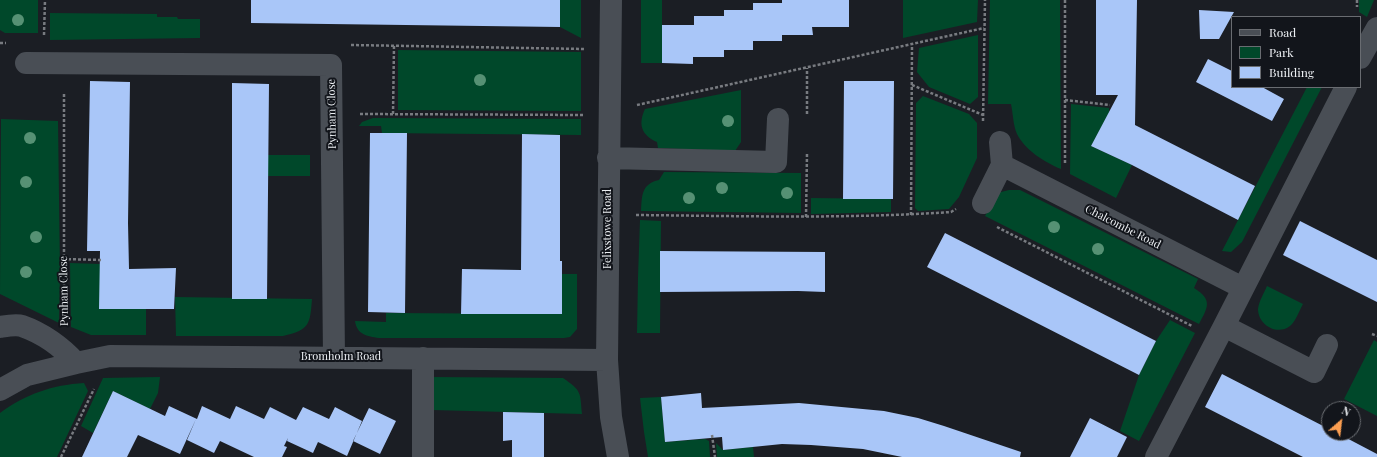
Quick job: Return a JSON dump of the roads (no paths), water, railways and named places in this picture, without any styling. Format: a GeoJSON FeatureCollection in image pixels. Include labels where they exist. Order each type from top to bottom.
{"type":"FeatureCollection","features":[{"type":"Feature","properties":{"kind":"street","name":"Felixstowe Road"},"geometry":{"type":"LineString","coordinates":[[611,0],[608,158],[607,360],[611,417],[618,457]]}},
{"type":"Feature","properties":{"kind":"street"},"geometry":{"type":"LineString","coordinates":[[1361,56],[1377,28]]}},
{"type":"Feature","properties":{"kind":"street","name":"Pynham Close"},"geometry":{"type":"LineString","coordinates":[[45,63],[331,65],[334,357]]}},
{"type":"Feature","properties":{"kind":"street"},"geometry":{"type":"LineString","coordinates":[[1156,457],[1345,88]]}},
{"type":"Feature","properties":{"kind":"street"},"geometry":{"type":"LineString","coordinates":[[608,158],[776,162],[778,120]]}},
{"type":"Feature","properties":{"kind":"street"},"geometry":{"type":"LineString","coordinates":[[983,203],[1002,165],[1000,142]]}},
{"type":"Feature","properties":{"kind":"street","name":"Chalcombe Road"},"geometry":{"type":"LineString","coordinates":[[1002,165],[1244,288]]}},
{"type":"Feature","properties":{"kind":"street"},"geometry":{"type":"LineString","coordinates":[[0,327],[21,326],[42,336],[70,357]]}},
{"type":"Feature","properties":{"kind":"street"},"geometry":{"type":"LineString","coordinates":[[1221,332],[1314,372],[1327,345]]}},
{"type":"Feature","properties":{"kind":"street","name":"Bromholm Road"},"geometry":{"type":"LineString","coordinates":[[0,390],[27,375],[70,357],[334,357],[607,360]]}},
{"type":"Feature","properties":{"kind":"street"},"geometry":{"type":"LineString","coordinates":[[423,358],[423,457]]}}]}
